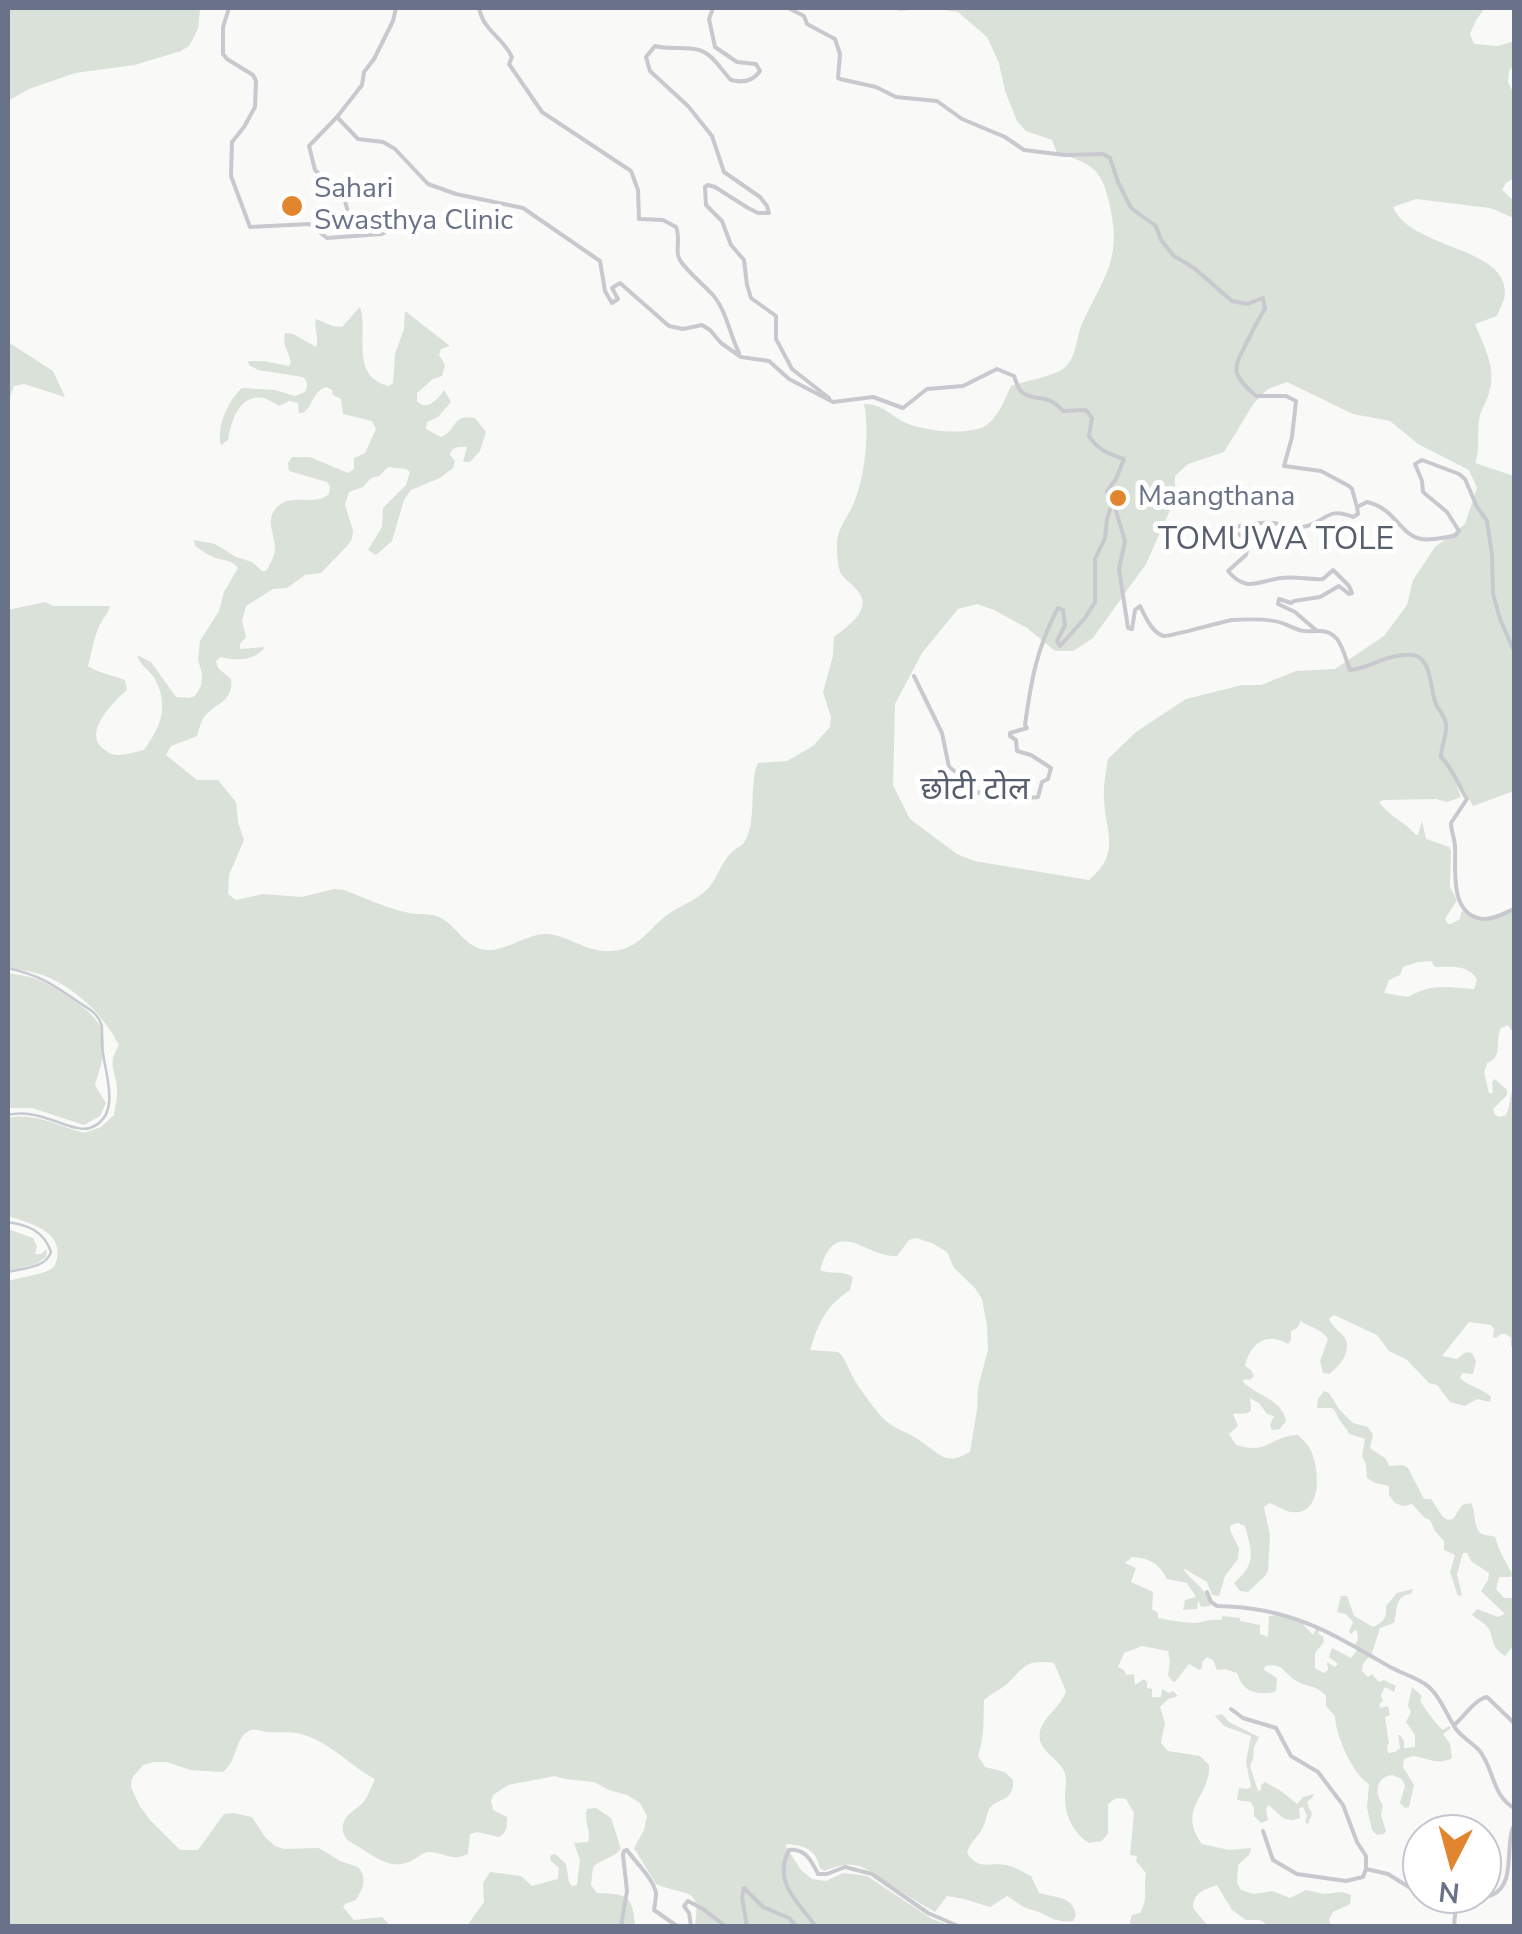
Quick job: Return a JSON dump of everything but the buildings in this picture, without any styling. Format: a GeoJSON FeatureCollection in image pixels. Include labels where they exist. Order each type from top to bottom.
{"type":"FeatureCollection","features":[{"type":"Feature","properties":{"kind":"street"},"geometry":{"type":"LineString","coordinates":[[228,8],[223,26],[223,54],[256,78],[254,107],[232,142],[230,176],[250,228],[309,224],[327,238],[387,232],[381,226],[350,220],[344,197],[315,170],[310,146],[362,85],[364,72],[374,59],[396,8]]}},
{"type":"Feature","properties":{"kind":"street"},"geometry":{"type":"LineString","coordinates":[[479,8],[482,21],[508,47],[514,74],[542,112],[631,171],[638,190],[639,219],[663,220],[676,227],[680,262],[711,293],[742,357]]}},
{"type":"Feature","properties":{"kind":"street"},"geometry":{"type":"LineString","coordinates":[[712,8],[710,19],[716,47],[737,62],[756,64],[760,72],[755,77],[742,82],[730,80],[717,62],[700,50],[655,46],[648,54],[647,64],[712,136],[724,172],[767,206],[769,213],[758,213],[715,187],[704,188],[706,206],[722,221],[731,244],[744,260],[751,298],[776,316],[776,338],[792,369],[833,402]]}},
{"type":"Feature","properties":{"kind":"street"},"geometry":{"type":"LineString","coordinates":[[788,8],[835,39],[840,54],[840,80],[876,87],[896,97],[937,101],[962,119],[1024,150],[1103,154],[1110,158],[1131,208],[1156,226],[1174,256],[1232,301],[1246,304],[1264,298],[1266,309],[1236,360],[1238,376],[1256,396],[1286,396],[1296,401],[1284,466],[1321,471],[1350,486],[1358,514],[1353,517],[1332,513],[1304,528],[1271,522],[1233,528],[1249,542],[1246,555],[1228,571],[1236,579],[1257,584],[1278,578],[1323,579],[1333,570],[1352,593],[1339,586],[1320,597],[1294,600],[1291,604],[1280,599],[1278,604],[1317,631]]}},
{"type":"Feature","properties":{"kind":"street"},"geometry":{"type":"LineString","coordinates":[[337,117],[358,139],[383,142],[396,150],[428,184],[524,208],[600,261],[604,291],[612,303],[618,298],[612,288],[620,283],[669,326],[684,329],[702,325],[742,357],[769,360],[789,379],[833,402],[874,397],[903,408],[928,389],[963,386],[997,369],[1014,376],[1020,391],[1053,400],[1063,412],[1086,410],[1092,418],[1089,436],[1095,446],[1124,459],[1107,491],[1124,541],[1119,569],[1128,628],[1132,630],[1135,610],[1140,606],[1149,624],[1162,636],[1235,620],[1272,622],[1295,631],[1328,631],[1339,640],[1350,670],[1390,657],[1414,655],[1422,660],[1435,702],[1446,722],[1441,757],[1454,771],[1467,799],[1451,823],[1456,847],[1456,890],[1467,910],[1481,918],[1514,910]]}},
{"type":"Feature","properties":{"kind":"street"},"geometry":{"type":"LineString","coordinates":[[1357,506],[1367,502],[1388,510],[1416,539],[1454,536],[1459,531],[1447,512],[1423,492],[1415,464],[1430,461],[1465,478],[1487,521],[1493,594],[1514,652]]}},
{"type":"Feature","properties":{"kind":"street"},"geometry":{"type":"LineString","coordinates":[[914,676],[942,734],[949,768],[978,792],[1000,789],[1033,800],[1038,797],[1051,768],[1017,751],[1016,740],[1010,733],[1027,728],[1031,682],[1043,635],[1058,608],[1064,610],[1065,625],[1058,641],[1060,646],[1094,602],[1095,559],[1105,538],[1113,501]]}},
{"type":"Feature","properties":{"kind":"street"},"geometry":{"type":"LineString","coordinates":[[1207,1592],[1214,1606],[1258,1608],[1328,1631],[1426,1684],[1454,1725],[1484,1757],[1499,1795],[1514,1808]]}},
{"type":"Feature","properties":{"kind":"street"},"geometry":{"type":"LineString","coordinates":[[1454,1725],[1478,1699],[1487,1697],[1514,1723]]}},
{"type":"Feature","properties":{"kind":"street"},"geometry":{"type":"LineString","coordinates":[[1231,1709],[1243,1718],[1276,1728],[1292,1756],[1318,1772],[1342,1805],[1366,1856],[1366,1869],[1363,1876],[1346,1880],[1297,1874],[1274,1860],[1263,1831]]}},
{"type":"Feature","properties":{"kind":"street"},"geometry":{"type":"LineString","coordinates":[[1502,1885],[1514,1825]]}},
{"type":"Feature","properties":{"kind":"street"},"geometry":{"type":"LineString","coordinates":[[620,1926],[627,1890],[623,1854],[627,1850],[656,1892],[654,1910],[677,1926]]}},
{"type":"Feature","properties":{"kind":"street"},"geometry":{"type":"LineString","coordinates":[[814,1926],[784,1883],[789,1850],[806,1854],[818,1874],[845,1867],[872,1874],[928,1914],[958,1926]]}},
{"type":"Feature","properties":{"kind":"street"},"geometry":{"type":"LineString","coordinates":[[1366,1869],[1388,1874],[1402,1883]]}},
{"type":"Feature","properties":{"kind":"street"},"geometry":{"type":"LineString","coordinates":[[747,1926],[744,1888],[764,1907],[789,1918],[796,1926]]}},
{"type":"Feature","properties":{"kind":"street"},"geometry":{"type":"LineString","coordinates":[[691,1926],[690,1914],[684,1906],[688,1901],[726,1926]]}},
{"type":"Feature","properties":{"kind":"shaded area"},"geometry":{"type":"Polygon","coordinates":[[[8,8],[200,9],[198,29],[189,46],[181,51],[135,65],[75,73],[8,101],[8,8]]]}},
{"type":"Feature","properties":{"kind":"shaded area"},"geometry":{"type":"Polygon","coordinates":[[[889,8],[931,8],[900,11],[889,8]]]}},
{"type":"Feature","properties":{"kind":"shaded area"},"geometry":{"type":"Polygon","coordinates":[[[931,8],[1485,8],[1470,34],[1474,44],[1498,46],[1514,41],[1514,67],[1509,70],[1508,82],[1514,94],[1514,178],[1502,190],[1514,201],[1514,218],[1490,208],[1416,199],[1393,207],[1418,232],[1490,266],[1501,278],[1505,293],[1497,316],[1475,324],[1488,358],[1491,384],[1480,415],[1475,463],[1514,476],[1514,791],[1473,806],[1456,776],[1461,797],[1447,802],[1379,802],[1416,835],[1422,821],[1426,839],[1449,847],[1450,887],[1457,900],[1445,919],[1448,924],[1460,919],[1464,911],[1482,921],[1514,911],[1514,1030],[1508,1025],[1501,1028],[1497,1053],[1484,1073],[1489,1093],[1493,1093],[1495,1079],[1507,1090],[1493,1109],[1495,1115],[1506,1115],[1514,1086],[1514,1349],[1506,1334],[1493,1337],[1491,1325],[1469,1322],[1442,1356],[1457,1359],[1466,1352],[1472,1353],[1476,1361],[1473,1374],[1462,1373],[1460,1378],[1491,1397],[1490,1402],[1477,1399],[1465,1406],[1450,1402],[1437,1385],[1429,1383],[1406,1359],[1389,1351],[1377,1335],[1334,1315],[1329,1319],[1345,1338],[1347,1349],[1329,1374],[1323,1373],[1320,1361],[1328,1339],[1301,1321],[1291,1331],[1288,1344],[1273,1339],[1260,1342],[1245,1366],[1254,1376],[1243,1382],[1280,1408],[1286,1421],[1280,1429],[1272,1430],[1274,1416],[1250,1398],[1251,1410],[1233,1414],[1238,1426],[1229,1434],[1236,1445],[1256,1448],[1298,1435],[1313,1455],[1317,1477],[1314,1498],[1302,1511],[1291,1512],[1269,1503],[1264,1507],[1270,1535],[1268,1570],[1248,1592],[1240,1591],[1234,1583],[1251,1557],[1245,1526],[1238,1523],[1231,1525],[1230,1530],[1239,1548],[1238,1559],[1225,1576],[1219,1596],[1212,1595],[1207,1582],[1183,1568],[1206,1595],[1210,1606],[1201,1607],[1198,1600],[1197,1609],[1183,1610],[1185,1600],[1196,1597],[1187,1583],[1167,1579],[1148,1560],[1132,1557],[1125,1563],[1136,1568],[1131,1582],[1153,1592],[1152,1609],[1158,1618],[1195,1623],[1221,1620],[1223,1616],[1240,1618],[1260,1625],[1260,1634],[1268,1637],[1269,1616],[1278,1615],[1302,1623],[1313,1635],[1316,1629],[1320,1630],[1318,1634],[1324,1642],[1315,1653],[1315,1668],[1324,1673],[1328,1670],[1327,1662],[1335,1667],[1338,1664],[1329,1657],[1332,1648],[1351,1658],[1357,1650],[1357,1631],[1349,1632],[1353,1622],[1346,1614],[1337,1612],[1341,1596],[1347,1596],[1354,1616],[1373,1627],[1384,1619],[1386,1606],[1397,1593],[1413,1589],[1399,1601],[1394,1623],[1380,1628],[1362,1671],[1379,1682],[1384,1680],[1396,1686],[1394,1692],[1385,1687],[1379,1704],[1381,1708],[1388,1706],[1390,1715],[1385,1717],[1388,1753],[1400,1748],[1398,1735],[1404,1748],[1415,1747],[1415,1735],[1406,1722],[1411,1712],[1408,1706],[1412,1687],[1422,1696],[1420,1701],[1440,1728],[1451,1728],[1443,1734],[1450,1744],[1452,1758],[1404,1759],[1403,1767],[1414,1785],[1409,1807],[1400,1803],[1405,1786],[1402,1779],[1392,1775],[1380,1782],[1378,1791],[1386,1831],[1377,1835],[1367,1808],[1369,1784],[1346,1753],[1335,1716],[1326,1706],[1322,1692],[1271,1665],[1264,1670],[1277,1678],[1276,1691],[1254,1692],[1243,1685],[1237,1673],[1217,1670],[1207,1657],[1202,1668],[1189,1664],[1175,1682],[1168,1675],[1168,1651],[1142,1646],[1124,1653],[1118,1667],[1126,1675],[1134,1674],[1135,1685],[1144,1679],[1147,1688],[1152,1689],[1152,1697],[1161,1697],[1162,1689],[1178,1696],[1160,1707],[1165,1723],[1161,1743],[1168,1751],[1200,1756],[1209,1765],[1192,1821],[1202,1844],[1229,1850],[1251,1848],[1238,1865],[1237,1883],[1241,1890],[1254,1894],[1272,1891],[1290,1898],[1306,1890],[1351,1895],[1350,1904],[1333,1912],[1329,1920],[1332,1926],[1269,1926],[1260,1920],[1246,1920],[1232,1910],[1217,1885],[1195,1898],[1193,1908],[1208,1926],[1129,1926],[1132,1915],[1143,1908],[1145,1898],[1146,1873],[1136,1861],[1137,1856],[1130,1855],[1134,1813],[1126,1799],[1116,1798],[1108,1804],[1108,1833],[1102,1841],[1089,1843],[1074,1828],[1066,1809],[1064,1771],[1040,1738],[1042,1726],[1066,1691],[1054,1663],[1034,1663],[984,1700],[978,1756],[985,1767],[1005,1772],[1013,1780],[1013,1787],[1008,1796],[989,1809],[967,1853],[980,1864],[1006,1865],[1031,1876],[1039,1893],[1071,1904],[1076,1915],[1073,1921],[1055,1920],[1007,1896],[990,1907],[947,1896],[935,1912],[861,1866],[845,1865],[824,1871],[809,1850],[788,1844],[785,1845],[801,1870],[812,1879],[826,1881],[843,1873],[867,1876],[932,1919],[951,1926],[695,1926],[694,1898],[656,1884],[634,1848],[647,1816],[640,1803],[627,1795],[594,1782],[555,1776],[508,1785],[491,1801],[493,1810],[507,1817],[506,1829],[499,1837],[470,1834],[468,1854],[462,1856],[427,1852],[409,1862],[389,1863],[344,1834],[344,1821],[365,1800],[375,1779],[311,1737],[252,1730],[240,1740],[223,1772],[190,1770],[167,1762],[143,1765],[132,1778],[131,1787],[139,1805],[180,1850],[198,1850],[224,1814],[233,1813],[252,1817],[275,1846],[319,1848],[361,1871],[361,1891],[356,1900],[343,1907],[354,1920],[382,1917],[391,1926],[8,1926],[8,1281],[51,1269],[57,1249],[55,1241],[42,1229],[8,1216],[8,1118],[37,1118],[84,1133],[101,1127],[114,1115],[117,1091],[113,1062],[119,1045],[98,1014],[80,997],[43,975],[8,967],[8,610],[45,602],[53,606],[110,606],[97,632],[88,666],[125,680],[127,690],[102,719],[96,736],[98,743],[112,754],[144,750],[158,725],[162,700],[156,681],[137,655],[151,662],[176,697],[195,696],[201,686],[200,641],[219,611],[224,592],[238,568],[204,552],[195,546],[194,540],[215,544],[266,571],[275,551],[271,523],[276,508],[288,501],[329,494],[327,482],[289,471],[292,457],[310,457],[348,473],[354,469],[354,458],[365,453],[376,429],[372,421],[343,414],[341,399],[326,387],[303,413],[299,413],[298,403],[289,401],[279,406],[264,398],[248,400],[238,410],[228,440],[221,445],[224,415],[242,388],[295,396],[307,388],[303,377],[258,370],[248,361],[289,366],[285,333],[316,347],[316,319],[342,327],[360,307],[365,364],[377,381],[389,386],[393,383],[405,311],[450,346],[441,349],[439,355],[445,365],[442,376],[417,393],[417,401],[428,405],[444,390],[451,402],[438,417],[427,422],[426,429],[441,437],[458,420],[475,418],[486,432],[480,451],[470,462],[463,462],[467,447],[454,449],[450,455],[455,461],[453,468],[411,490],[404,500],[392,541],[376,555],[368,550],[382,527],[383,508],[406,485],[410,472],[388,467],[363,487],[349,492],[345,505],[353,530],[348,545],[321,573],[305,575],[287,588],[273,589],[246,606],[242,621],[246,637],[240,649],[265,647],[251,657],[221,657],[216,661],[231,679],[229,694],[207,714],[197,736],[171,746],[166,755],[197,780],[218,780],[236,802],[244,840],[229,875],[228,894],[236,900],[263,894],[302,897],[344,890],[401,911],[439,917],[469,943],[489,950],[547,934],[603,951],[637,942],[667,915],[706,890],[728,857],[743,844],[750,826],[758,763],[787,761],[813,746],[830,727],[823,692],[834,637],[858,616],[863,603],[840,572],[837,542],[863,469],[864,404],[924,428],[957,432],[985,426],[1011,386],[1052,374],[1068,364],[1081,325],[1110,264],[1113,221],[1098,174],[1078,160],[1057,153],[1052,140],[1026,131],[1017,121],[987,37],[958,12],[931,8]],[[1287,382],[1268,389],[1254,403],[1224,452],[1188,464],[1175,476],[1175,499],[1146,564],[1093,638],[1073,651],[1055,651],[1027,628],[994,610],[977,604],[958,609],[922,653],[895,704],[893,785],[910,819],[957,854],[974,861],[1089,880],[1108,852],[1104,794],[1108,759],[1136,732],[1186,699],[1242,685],[1261,685],[1296,671],[1335,669],[1384,636],[1407,605],[1413,580],[1435,547],[1465,524],[1477,488],[1469,470],[1418,444],[1390,421],[1353,414],[1287,382]],[[1418,962],[1403,967],[1400,975],[1389,980],[1384,993],[1408,997],[1432,988],[1474,989],[1477,980],[1464,969],[1418,962]],[[909,1240],[897,1256],[852,1242],[834,1244],[820,1270],[853,1277],[850,1290],[824,1316],[810,1350],[838,1352],[878,1413],[939,1455],[955,1458],[970,1452],[978,1388],[988,1350],[982,1299],[954,1268],[947,1252],[932,1243],[909,1240]]]}},
{"type":"Feature","properties":{"kind":"shaded area"},"geometry":{"type":"Polygon","coordinates":[[[8,342],[53,371],[65,397],[24,384],[14,386],[8,402],[8,342]]]}},
{"type":"Feature","properties":{"kind":"shaded area"},"geometry":{"type":"Polygon","coordinates":[[[8,973],[55,988],[98,1023],[104,1044],[95,1085],[106,1103],[100,1116],[84,1125],[32,1108],[8,1108],[8,973]]]}},
{"type":"Feature","properties":{"kind":"shaded area"},"geometry":{"type":"Polygon","coordinates":[[[8,1229],[33,1238],[35,1254],[47,1249],[46,1257],[36,1264],[8,1271],[8,1229]]]}},
{"type":"Feature","properties":{"kind":"shaded area"},"geometry":{"type":"Polygon","coordinates":[[[1324,1391],[1353,1423],[1368,1427],[1373,1435],[1370,1448],[1386,1459],[1389,1466],[1408,1468],[1424,1499],[1431,1499],[1443,1517],[1453,1519],[1462,1505],[1471,1503],[1479,1532],[1495,1537],[1512,1574],[1499,1577],[1496,1589],[1504,1598],[1514,1598],[1514,1645],[1505,1656],[1496,1648],[1485,1624],[1472,1615],[1477,1609],[1498,1617],[1505,1614],[1481,1591],[1489,1573],[1463,1553],[1457,1574],[1462,1595],[1458,1596],[1450,1572],[1455,1555],[1444,1550],[1444,1541],[1430,1520],[1412,1504],[1395,1503],[1389,1486],[1367,1478],[1362,1456],[1365,1439],[1349,1434],[1332,1408],[1317,1408],[1324,1391]]]}},
{"type":"Feature","properties":{"kind":"shaded area"},"geometry":{"type":"Polygon","coordinates":[[[1222,1714],[1229,1722],[1259,1737],[1250,1766],[1258,1791],[1265,1782],[1297,1804],[1314,1794],[1307,1802],[1312,1814],[1308,1824],[1303,1807],[1299,1808],[1300,1818],[1289,1820],[1268,1805],[1268,1820],[1261,1823],[1254,1816],[1251,1802],[1237,1800],[1239,1788],[1251,1787],[1246,1762],[1251,1736],[1224,1726],[1215,1716],[1222,1714]]]}},
{"type":"Feature","properties":{"kind":"shaded area"},"geometry":{"type":"Polygon","coordinates":[[[596,1808],[611,1818],[621,1849],[593,1867],[591,1885],[597,1893],[626,1898],[635,1926],[467,1926],[484,1902],[483,1883],[490,1872],[521,1876],[532,1886],[558,1879],[559,1868],[550,1860],[555,1854],[566,1864],[569,1882],[577,1885],[580,1860],[574,1843],[588,1842],[587,1809],[596,1808]]]}},
{"type":"Feature","properties":{"kind":"waterway"},"geometry":{"type":"LineString","coordinates":[[8,968],[52,984],[99,1019],[109,1090],[107,1113],[90,1128],[32,1114],[8,1115]]}},
{"type":"Feature","properties":{"kind":"waterway"},"geometry":{"type":"LineString","coordinates":[[8,1222],[34,1230],[51,1252],[39,1264],[8,1272]]}},
{"type":"Feature","properties":{"kind":"place","name":"Sahari Swasthya Clinic"},"geometry":{"type":"Point","coordinates":[292,206]}},
{"type":"Feature","properties":{"kind":"place","name":"Maangthana"},"geometry":{"type":"Point","coordinates":[1118,498]}},
{"type":"Feature","properties":{"kind":"district","name":"TOMUWA TOLE"},"geometry":{"type":"Point","coordinates":[1276,541]}},
{"type":"Feature","properties":{"kind":"district","name":"छोटी टोल"},"geometry":{"type":"Point","coordinates":[975,791]}}]}
